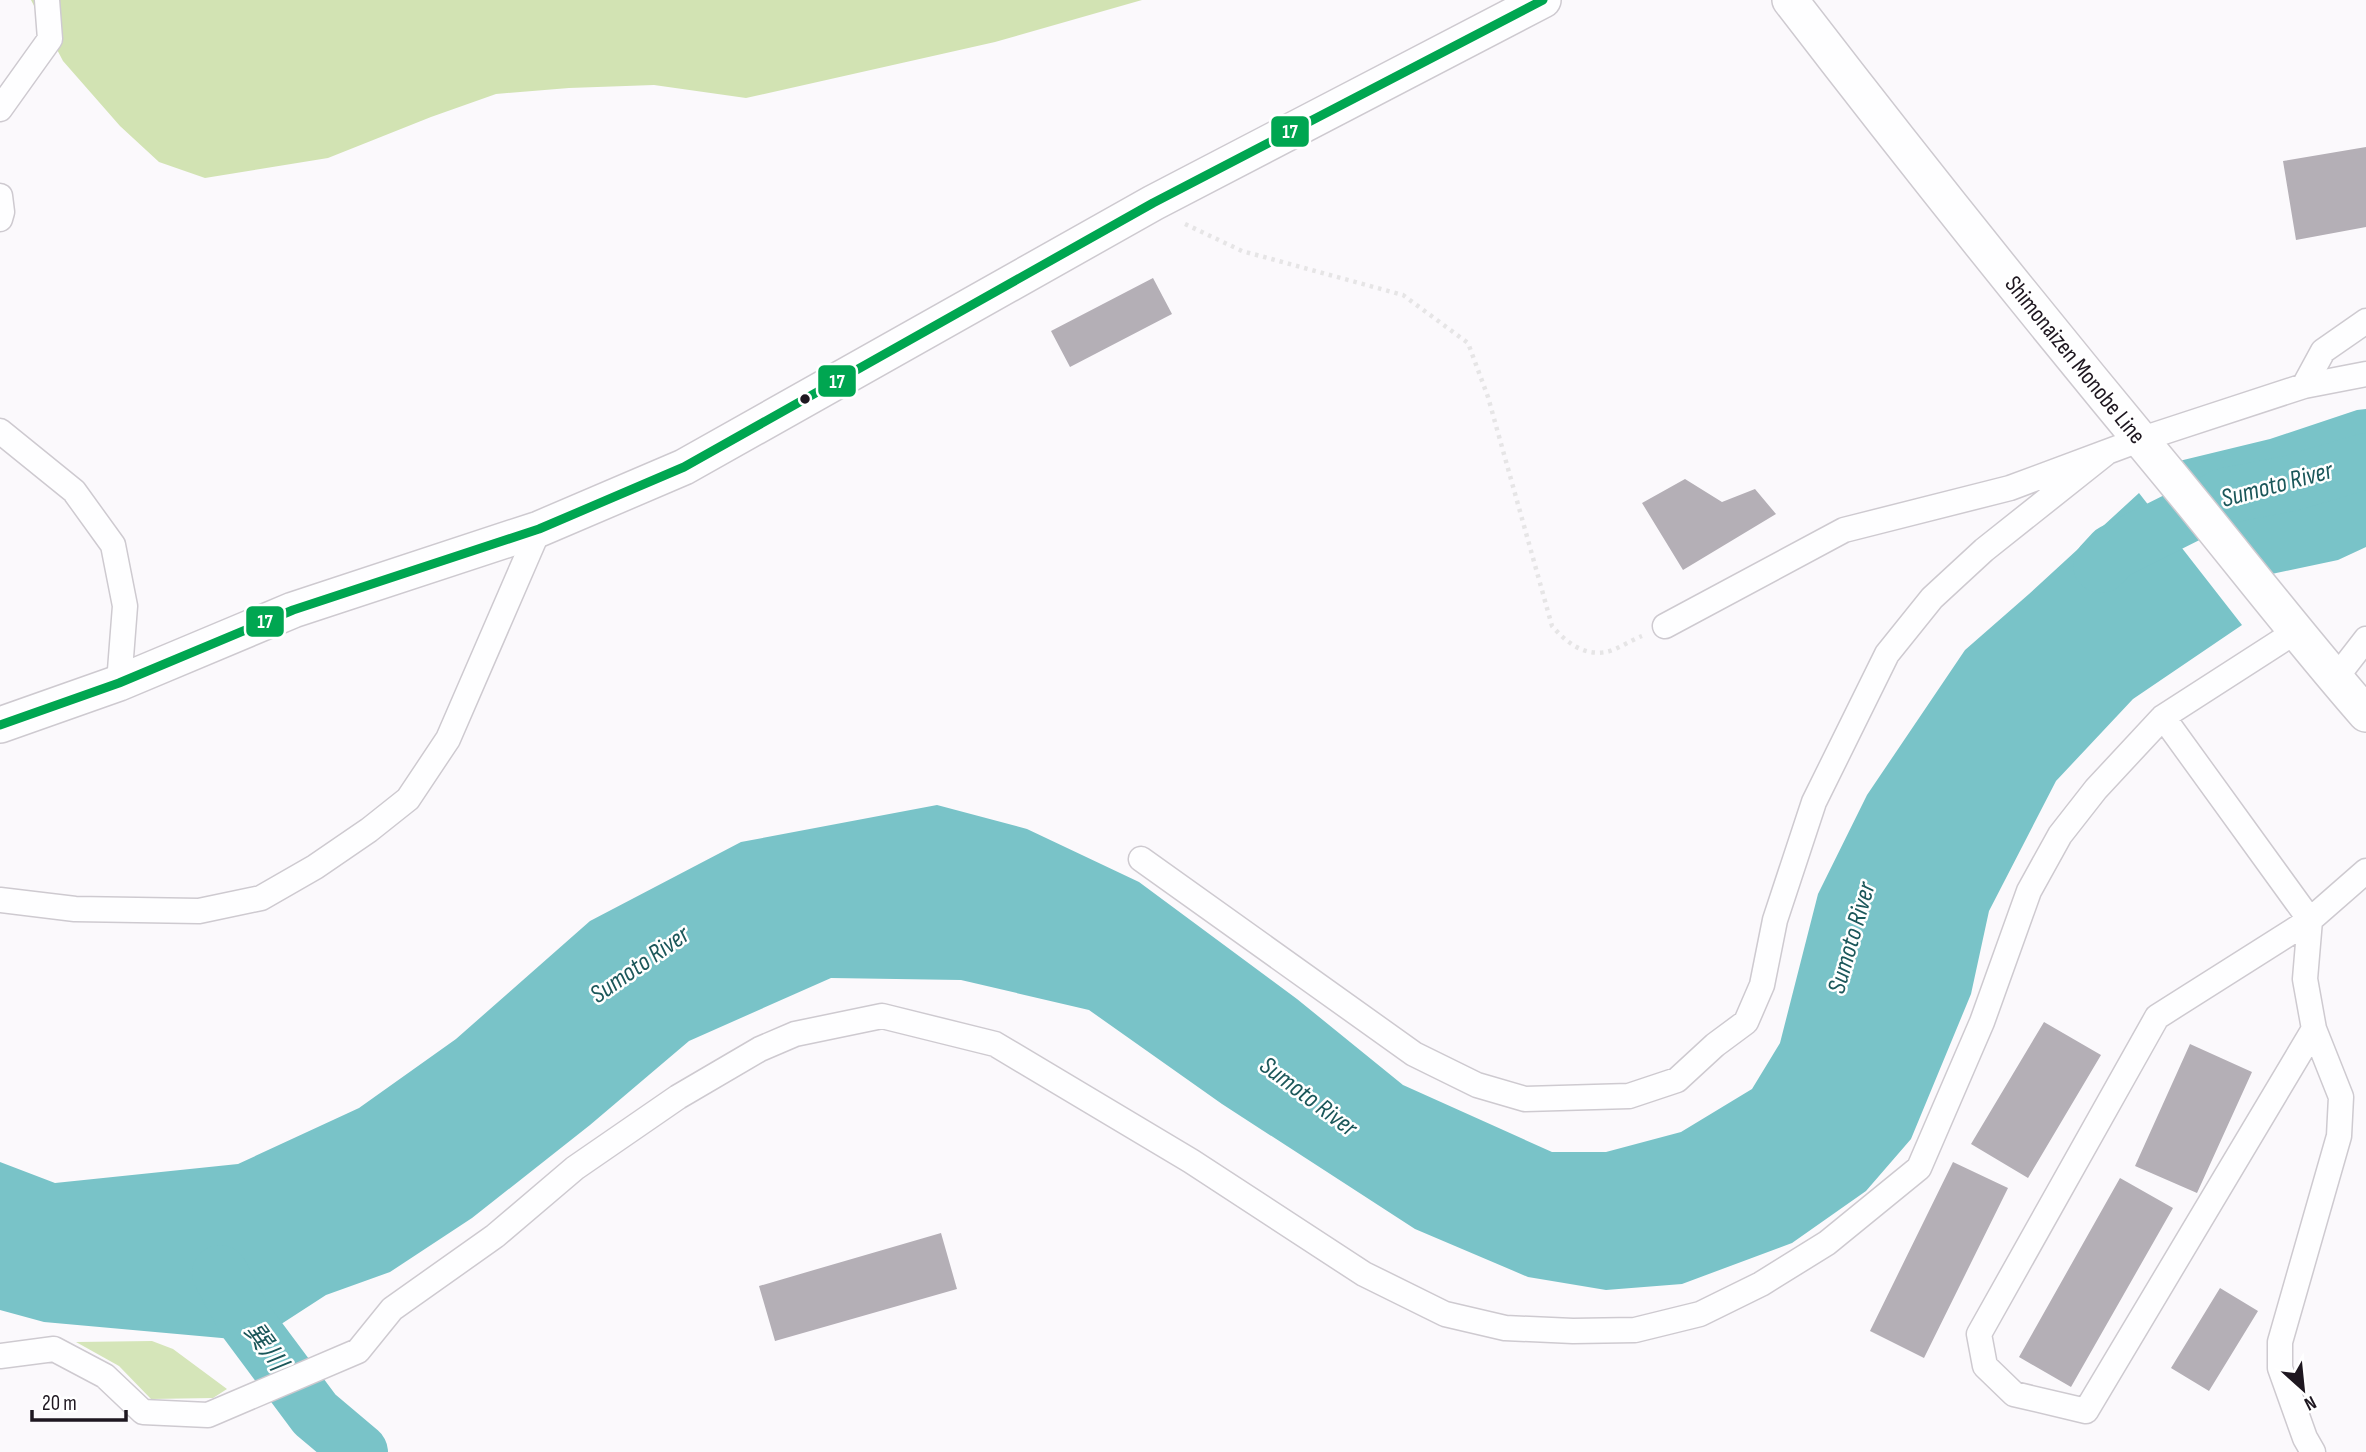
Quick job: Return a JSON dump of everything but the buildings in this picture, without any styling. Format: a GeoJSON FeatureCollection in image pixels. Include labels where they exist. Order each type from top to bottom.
{"type":"FeatureCollection","features":[{"type":"Feature","properties":{"kind":"main road"},"geometry":{"type":"LineString","coordinates":[[0,725],[119,683],[293,610],[538,529],[684,467],[1153,203],[1544,0]]}},
{"type":"Feature","properties":{"kind":"main road","name":"Shimonaizen Monobe Line"},"geometry":{"type":"LineString","coordinates":[[1790,0],[2139,440],[2295,632],[2366,714]]}},
{"type":"Feature","properties":{"kind":"street"},"geometry":{"type":"LineString","coordinates":[[0,108],[50,40],[47,0]]}},
{"type":"Feature","properties":{"kind":"street"},"geometry":{"type":"LineString","coordinates":[[0,196],[0,219]]}},
{"type":"Feature","properties":{"kind":"street"},"geometry":{"type":"LineString","coordinates":[[2304,386],[2323,351],[2366,321]]}},
{"type":"Feature","properties":{"kind":"street"},"geometry":{"type":"LineString","coordinates":[[1665,626],[1844,530],[2010,488],[2139,440],[2304,386],[2366,374]]}},
{"type":"Feature","properties":{"kind":"street"},"geometry":{"type":"LineString","coordinates":[[0,430],[74,491],[113,545],[125,606],[119,683]]}},
{"type":"Feature","properties":{"kind":"street"},"geometry":{"type":"LineString","coordinates":[[1142,859],[1414,1054],[1477,1085],[1525,1099],[1629,1096],[1677,1080],[1715,1045],[1746,1022],[1762,985],[1775,920],[1814,802],[1887,654],[1932,598],[1984,550],[2106,453]]}},
{"type":"Feature","properties":{"kind":"street"},"geometry":{"type":"LineString","coordinates":[[0,900],[75,909],[199,911],[261,898],[316,867],[408,799],[448,739],[538,529]]}},
{"type":"Feature","properties":{"kind":"street"},"geometry":{"type":"LineString","coordinates":[[0,1356],[54,1349],[105,1376],[143,1412],[208,1415],[358,1351],[392,1310],[495,1236],[575,1168],[678,1097],[760,1049],[795,1034],[882,1016],[995,1044],[1191,1161],[1364,1274],[1445,1314],[1505,1328],[1573,1331],[1634,1330],[1700,1314],[1761,1284],[1827,1244],[1919,1168],[1982,1022],[2029,891],[2060,835],[2095,789],[2163,717],[2295,632]]}},
{"type":"Feature","properties":{"kind":"street"},"geometry":{"type":"LineString","coordinates":[[2335,678],[2366,639]]}},
{"type":"Feature","properties":{"kind":"street"},"geometry":{"type":"LineString","coordinates":[[2163,717],[2310,920],[2305,979],[2314,1029],[2341,1097],[2339,1136],[2280,1342],[2280,1368],[2305,1438],[2313,1452]]}},
{"type":"Feature","properties":{"kind":"street"},"geometry":{"type":"LineString","coordinates":[[2314,1029],[2087,1411],[2014,1394],[1985,1366],[1979,1334],[2158,1017],[2310,920],[2366,871]]}},
{"type":"Feature","properties":{"kind":"path"},"geometry":{"type":"LineString","coordinates":[[1153,203],[1178,220],[1242,251],[1403,295],[1468,343],[1488,397],[1552,626],[1563,639],[1580,650],[1606,652],[1665,626]]}},
{"type":"Feature","properties":{"kind":"green space"},"geometry":{"type":"Polygon","coordinates":[[[31,0],[1142,0],[995,42],[746,98],[654,85],[496,94],[328,158],[205,178],[159,162],[120,126],[63,61],[31,0]]]}},
{"type":"Feature","properties":{"kind":"green space"},"geometry":{"type":"Polygon","coordinates":[[[152,1341],[173,1349],[227,1389],[213,1398],[151,1399],[119,1366],[76,1342],[152,1341]]]}},
{"type":"Feature","properties":{"kind":"water"},"geometry":{"type":"Polygon","coordinates":[[[2366,409],[2366,547],[2338,560],[2267,575],[2175,462],[2270,439],[2366,409]]]}},
{"type":"Feature","properties":{"kind":"water"},"geometry":{"type":"Polygon","coordinates":[[[2139,493],[2242,625],[2133,699],[2056,781],[1989,911],[1971,994],[1911,1139],[1866,1191],[1792,1243],[1682,1284],[1606,1290],[1528,1277],[1415,1229],[1222,1104],[1089,1010],[961,980],[831,978],[689,1041],[590,1125],[472,1218],[390,1272],[326,1295],[255,1341],[44,1322],[0,1310],[0,1162],[55,1183],[238,1164],[359,1108],[456,1039],[590,921],[741,842],[937,805],[1027,829],[1139,882],[1297,999],[1403,1085],[1552,1152],[1606,1152],[1681,1132],[1752,1089],[1780,1043],[1818,894],[1867,795],[1965,650],[2139,493]]]}},
{"type":"Feature","properties":{"kind":"waterway","name":"Sumoto River"},"geometry":{"type":"LineString","coordinates":[[2101,565],[2113,552],[2225,496],[2292,483],[2366,461]]}},
{"type":"Feature","properties":{"kind":"waterway","name":"巽川"},"geometry":{"type":"LineString","coordinates":[[220,1273],[245,1320],[315,1414],[360,1452]]}},
{"type":"Feature","properties":{"kind":"transit line","name":"17"},"geometry":{"type":"LineString","coordinates":[[0,725],[119,683],[293,610],[539,529],[684,467],[1153,203],[1543,0]]}}]}
